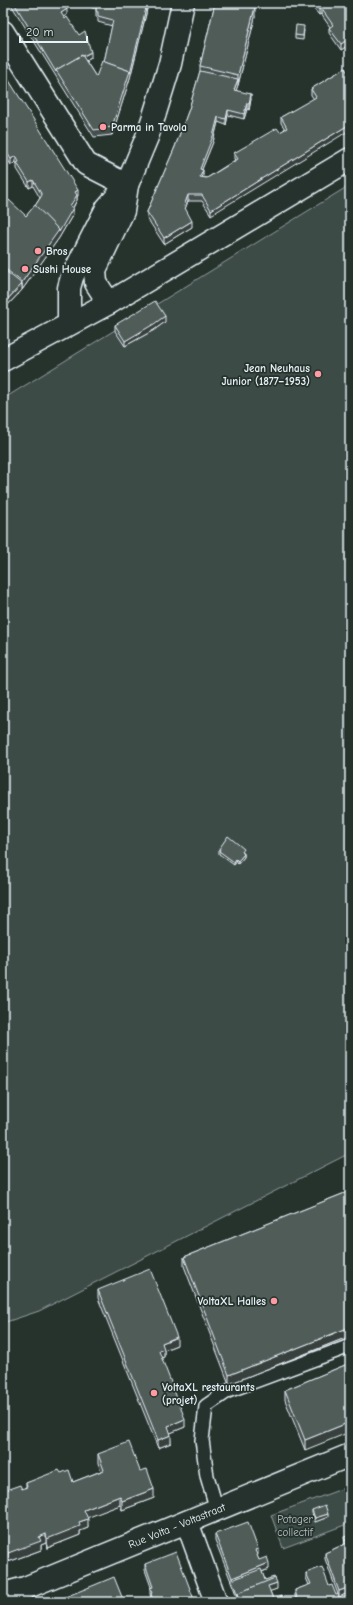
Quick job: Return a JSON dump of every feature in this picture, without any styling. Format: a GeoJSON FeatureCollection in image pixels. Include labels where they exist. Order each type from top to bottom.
{"type":"FeatureCollection","features":[{"type":"Feature","properties":{"kind":"street"},"geometry":{"type":"LineString","coordinates":[[69,324],[69,288],[72,277],[107,208],[126,185],[147,137],[170,64],[183,3]]}},
{"type":"Feature","properties":{"kind":"street"},"geometry":{"type":"LineString","coordinates":[[3,32],[86,164],[126,185]]}},
{"type":"Feature","properties":{"kind":"street"},"geometry":{"type":"LineString","coordinates":[[3,360],[109,303],[350,158]]}},
{"type":"Feature","properties":{"kind":"street"},"geometry":{"type":"LineString","coordinates":[[109,303],[96,283],[95,270],[123,210],[126,185]]}},
{"type":"Feature","properties":{"kind":"street","name":"Rue Volta - Voltastraat"},"geometry":{"type":"LineString","coordinates":[[3,1594],[25,1588],[350,1455]]}},
{"type":"Feature","properties":{"kind":"street"},"geometry":{"type":"LineString","coordinates":[[187,1522],[216,1602]]}},
{"type":"Feature","properties":{"kind":"lane"},"geometry":{"type":"LineString","coordinates":[[217,1510],[207,1476],[202,1440],[206,1406],[228,1391],[350,1346]]}},
{"type":"Feature","properties":{"kind":"green space"},"geometry":{"type":"Polygon","coordinates":[[[350,185],[350,1153],[39,1311],[3,1323],[3,399],[350,185]]]}},
{"type":"Feature","properties":{"kind":"green space","name":"Potager collectif"},"geometry":{"type":"Polygon","coordinates":[[[350,1486],[350,1523],[283,1548],[271,1515],[350,1486]]]}},
{"type":"Feature","properties":{"kind":"building"},"geometry":{"type":"Polygon","coordinates":[[[14,3],[64,3],[67,9],[61,13],[65,19],[67,17],[79,35],[85,31],[91,52],[83,56],[82,55],[56,70],[56,72],[14,3]]]}},
{"type":"Feature","properties":{"kind":"building"},"geometry":{"type":"Polygon","coordinates":[[[97,3],[146,8],[130,73],[130,71],[104,62],[113,20],[98,16],[98,12],[96,11],[97,3]]]}},
{"type":"Feature","properties":{"kind":"building"},"geometry":{"type":"Polygon","coordinates":[[[215,3],[251,3],[250,7],[255,7],[238,75],[200,66],[215,3]]]}},
{"type":"Feature","properties":{"kind":"building"},"geometry":{"type":"Polygon","coordinates":[[[314,3],[350,3],[350,44],[347,40],[341,44],[329,28],[333,25],[321,8],[319,10],[314,3]]]}},
{"type":"Feature","properties":{"kind":"building"},"geometry":{"type":"Polygon","coordinates":[[[296,25],[304,26],[303,36],[295,35],[296,25]]]}},
{"type":"Feature","properties":{"kind":"building"},"geometry":{"type":"Polygon","coordinates":[[[82,55],[96,77],[102,61],[130,71],[112,127],[94,130],[56,70],[82,55]]]}},
{"type":"Feature","properties":{"kind":"building"},"geometry":{"type":"Polygon","coordinates":[[[345,68],[350,76],[350,124],[211,210],[202,195],[188,195],[184,206],[192,221],[164,238],[147,212],[175,147],[189,109],[200,71],[238,79],[234,90],[251,94],[249,104],[247,103],[244,114],[228,110],[226,119],[218,117],[213,136],[200,169],[203,170],[200,177],[207,178],[238,159],[234,153],[277,128],[280,132],[287,128],[281,117],[316,97],[311,89],[345,68]]]}},
{"type":"Feature","properties":{"kind":"building"},"geometry":{"type":"Polygon","coordinates":[[[3,71],[78,190],[75,192],[77,195],[70,206],[73,208],[59,232],[59,230],[35,206],[42,195],[33,180],[29,182],[17,163],[19,162],[16,156],[11,159],[3,147],[3,71]]]}},
{"type":"Feature","properties":{"kind":"building"},"geometry":{"type":"Polygon","coordinates":[[[9,200],[26,216],[35,205],[59,230],[22,282],[3,267],[3,208],[9,200]]]}},
{"type":"Feature","properties":{"kind":"building"},"geometry":{"type":"Polygon","coordinates":[[[3,269],[22,284],[3,304],[3,269]]]}},
{"type":"Feature","properties":{"kind":"building"},"geometry":{"type":"Polygon","coordinates":[[[155,301],[165,316],[125,341],[115,325],[155,301]]]}},
{"type":"Feature","properties":{"kind":"building"},"geometry":{"type":"Polygon","coordinates":[[[228,836],[244,849],[242,852],[244,854],[238,861],[236,859],[234,862],[219,851],[228,836]]]}},
{"type":"Feature","properties":{"kind":"building","name":"VoltaXL Halles"},"geometry":{"type":"Polygon","coordinates":[[[350,1191],[350,1327],[229,1375],[184,1257],[350,1191]]]}},
{"type":"Feature","properties":{"kind":"building","name":"VoltaXL restaurants (projet)"},"geometry":{"type":"Polygon","coordinates":[[[150,1269],[177,1337],[162,1343],[164,1349],[159,1351],[185,1419],[168,1426],[171,1435],[158,1440],[98,1290],[150,1269]]]}},
{"type":"Feature","properties":{"kind":"building"},"geometry":{"type":"Polygon","coordinates":[[[350,1363],[350,1422],[305,1440],[285,1390],[350,1363]]]}},
{"type":"Feature","properties":{"kind":"building"},"geometry":{"type":"Polygon","coordinates":[[[129,1442],[140,1471],[147,1469],[154,1489],[122,1501],[120,1496],[84,1510],[88,1519],[79,1522],[80,1526],[47,1539],[46,1534],[39,1537],[41,1541],[8,1553],[7,1550],[3,1551],[3,1491],[20,1485],[22,1489],[27,1487],[26,1483],[59,1470],[61,1473],[69,1470],[73,1482],[104,1470],[98,1454],[129,1442]]]}},
{"type":"Feature","properties":{"kind":"building"},"geometry":{"type":"Polygon","coordinates":[[[325,1505],[328,1514],[315,1518],[312,1510],[325,1505]]]}},
{"type":"Feature","properties":{"kind":"building"},"geometry":{"type":"Polygon","coordinates":[[[248,1522],[258,1549],[255,1550],[259,1560],[267,1557],[269,1563],[232,1578],[215,1534],[248,1522]]]}},
{"type":"Feature","properties":{"kind":"building"},"geometry":{"type":"Polygon","coordinates":[[[350,1535],[350,1587],[339,1591],[325,1553],[347,1543],[344,1537],[350,1535]]]}},
{"type":"Feature","properties":{"kind":"building"},"geometry":{"type":"Polygon","coordinates":[[[176,1552],[195,1602],[154,1602],[150,1588],[153,1587],[145,1564],[176,1552]]]}},
{"type":"Feature","properties":{"kind":"building"},"geometry":{"type":"Polygon","coordinates":[[[322,1567],[329,1586],[332,1585],[336,1595],[338,1594],[340,1602],[298,1602],[295,1590],[311,1584],[306,1573],[322,1567]]]}},
{"type":"Feature","properties":{"kind":"building"},"geometry":{"type":"Polygon","coordinates":[[[261,1569],[265,1580],[274,1577],[275,1579],[238,1593],[238,1596],[232,1580],[261,1569]]]}},
{"type":"Feature","properties":{"kind":"building"},"geometry":{"type":"Polygon","coordinates":[[[114,1577],[124,1602],[64,1602],[63,1598],[114,1577]]]}},
{"type":"Feature","properties":{"kind":"building"},"geometry":{"type":"Polygon","coordinates":[[[275,1578],[277,1583],[268,1586],[273,1599],[281,1596],[283,1602],[241,1602],[238,1593],[275,1578]]]}},
{"type":"Feature","properties":{"kind":"place","name":"Parma in Tavola"},"geometry":{"type":"Point","coordinates":[103,127]}},
{"type":"Feature","properties":{"kind":"place","name":"Bros"},"geometry":{"type":"Point","coordinates":[38,251]}},
{"type":"Feature","properties":{"kind":"place","name":"Sushi House"},"geometry":{"type":"Point","coordinates":[25,269]}},
{"type":"Feature","properties":{"kind":"place","name":"Jean Neuhaus Junior (1877–1953)"},"geometry":{"type":"Point","coordinates":[318,374]}},
{"type":"Feature","properties":{"kind":"place","name":"VoltaXL Halles"},"geometry":{"type":"Point","coordinates":[274,1301]}},
{"type":"Feature","properties":{"kind":"place","name":"VoltaXL restaurants (projet)"},"geometry":{"type":"Point","coordinates":[154,1393]}}]}
